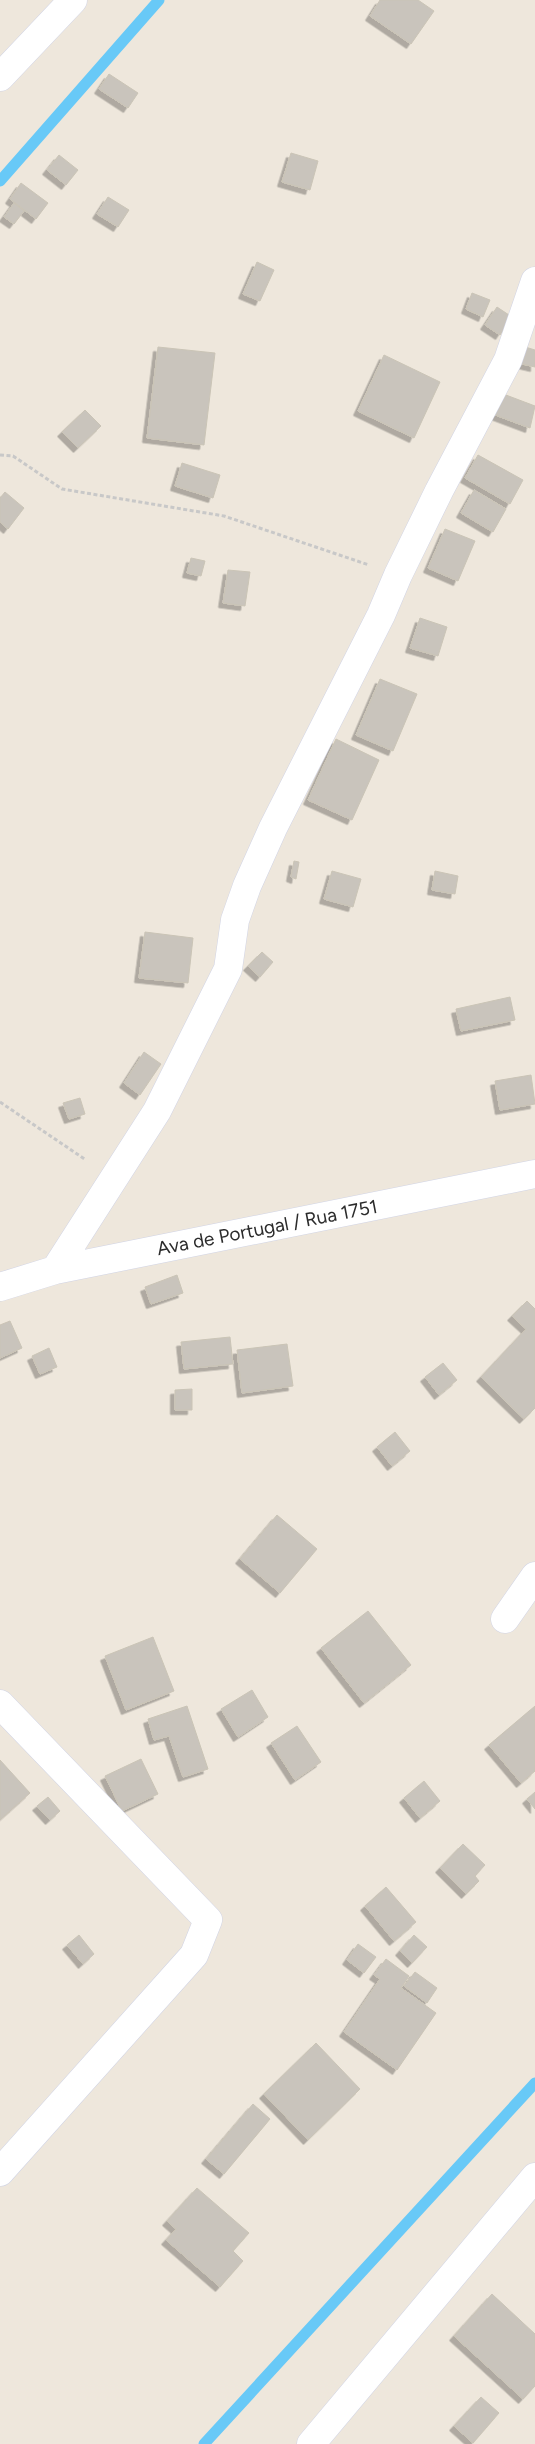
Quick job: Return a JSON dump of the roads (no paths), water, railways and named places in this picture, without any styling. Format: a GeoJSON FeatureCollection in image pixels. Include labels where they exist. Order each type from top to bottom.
{"type":"FeatureCollection","features":[{"type":"Feature","properties":{"kind":"street"},"geometry":{"type":"LineString","coordinates":[[0,77],[60,3]]}},
{"type":"Feature","properties":{"kind":"street"},"geometry":{"type":"LineString","coordinates":[[56,1270],[157,1111],[228,968],[234,920],[247,886],[273,828],[381,615],[398,575],[508,360],[535,281]]}},
{"type":"Feature","properties":{"kind":"street","name":"Ava de Portugal / Rua 1751"},"geometry":{"type":"LineString","coordinates":[[0,1287],[56,1270],[535,1174]]}},
{"type":"Feature","properties":{"kind":"street"},"geometry":{"type":"LineString","coordinates":[[505,1619],[535,1576]]}},
{"type":"Feature","properties":{"kind":"street"},"geometry":{"type":"LineString","coordinates":[[0,1704],[208,1920],[194,1955],[0,2172]]}},
{"type":"Feature","properties":{"kind":"street"},"geometry":{"type":"LineString","coordinates":[[311,2444],[535,2177]]}},
{"type":"Feature","properties":{"kind":"waterway"},"geometry":{"type":"LineString","coordinates":[[0,181],[159,0]]}},
{"type":"Feature","properties":{"kind":"waterway"},"geometry":{"type":"LineString","coordinates":[[204,2444],[535,2083]]}}]}
